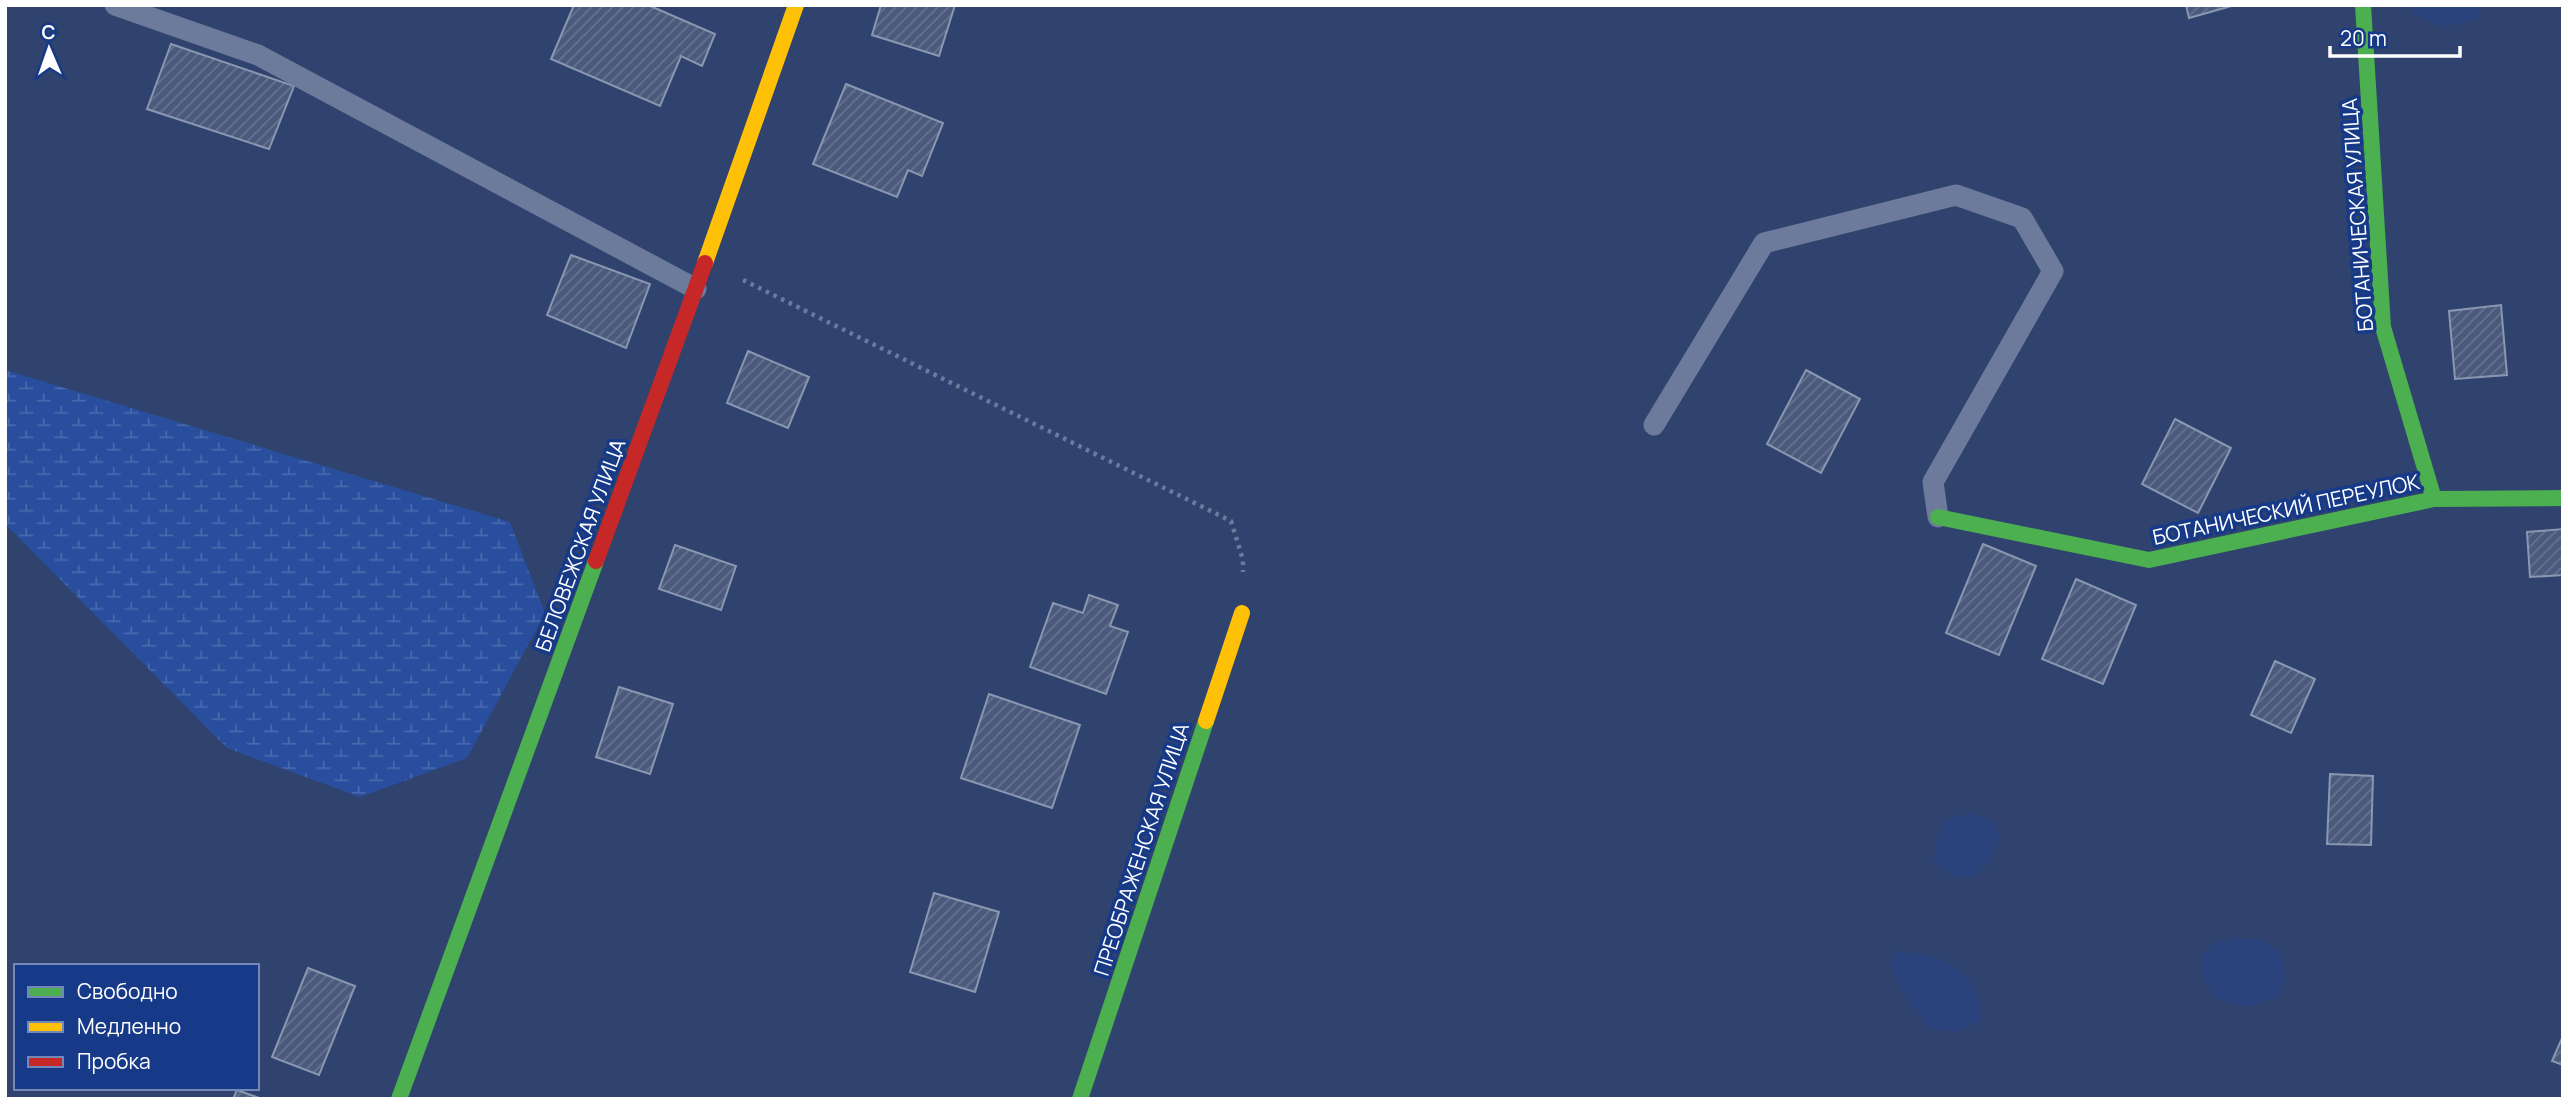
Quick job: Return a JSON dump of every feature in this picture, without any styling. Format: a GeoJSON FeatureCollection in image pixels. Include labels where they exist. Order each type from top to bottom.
{"type":"FeatureCollection","features":[{"type":"Feature","properties":{"kind":"street","name":"БЕЛОВЕЖСКАЯ УЛИЦА"},"geometry":{"type":"LineString","coordinates":[[399,1099],[696,289],[796,5]]}},
{"type":"Feature","properties":{"kind":"street","name":"БОТАНИЧЕСКАЯ УЛИЦА"},"geometry":{"type":"LineString","coordinates":[[2363,5],[2383,327],[2434,499]]}},
{"type":"Feature","properties":{"kind":"street","name":"БОТАНИЧЕСКИЙ ПЕРЕУЛОК"},"geometry":{"type":"LineString","coordinates":[[1938,517],[2149,560],[2434,499],[2563,498]]}},
{"type":"Feature","properties":{"kind":"street","name":"ПРЕОБРАЖЕНСКАЯ УЛИЦА"},"geometry":{"type":"LineString","coordinates":[[1080,1099],[1242,613]]}},
{"type":"Feature","properties":{"kind":"lane"},"geometry":{"type":"LineString","coordinates":[[129,8],[258,55],[696,289]]}},
{"type":"Feature","properties":{"kind":"lane"},"geometry":{"type":"LineString","coordinates":[[1654,425],[1764,243],[1956,195],[2022,218],[2053,271],[1933,482],[1938,517]]}},
{"type":"Feature","properties":{"kind":"path"},"geometry":{"type":"LineString","coordinates":[[696,289],[736,277],[1231,521],[1243,560],[1242,613]]}},
{"type":"Feature","properties":{"kind":"green space"},"geometry":{"type":"Polygon","coordinates":[[[5,370],[510,522],[545,613],[467,758],[360,797],[227,748],[5,524],[5,370]]]}},
{"type":"Feature","properties":{"kind":"shaded area"},"geometry":{"type":"Polygon","coordinates":[[[2411,5],[2479,5],[2479,19],[2441,27],[2411,12],[2411,5]]]}},
{"type":"Feature","properties":{"kind":"shaded area"},"geometry":{"type":"Polygon","coordinates":[[[1971,813],[1995,822],[2000,839],[1989,861],[1975,876],[1953,877],[1934,863],[1936,839],[1946,819],[1971,813]]]}},
{"type":"Feature","properties":{"kind":"shaded area"},"geometry":{"type":"Polygon","coordinates":[[[2235,937],[2262,940],[2281,954],[2286,979],[2276,998],[2245,1007],[2219,1000],[2203,981],[2202,956],[2211,945],[2235,937]]]}},
{"type":"Feature","properties":{"kind":"shaded area"},"geometry":{"type":"Polygon","coordinates":[[[1898,951],[1930,956],[1957,968],[1975,989],[1980,1003],[1981,1021],[1957,1032],[1930,1029],[1905,996],[1889,965],[1898,951]]]}},
{"type":"Feature","properties":{"kind":"building"},"geometry":{"type":"Polygon","coordinates":[[[574,5],[648,5],[715,34],[702,66],[681,56],[660,106],[551,59],[574,5]]]}},
{"type":"Feature","properties":{"kind":"building"},"geometry":{"type":"Polygon","coordinates":[[[881,5],[955,5],[939,56],[872,35],[881,5]]]}},
{"type":"Feature","properties":{"kind":"building"},"geometry":{"type":"Polygon","coordinates":[[[2186,5],[2235,5],[2189,18],[2186,5]]]}},
{"type":"Feature","properties":{"kind":"building"},"geometry":{"type":"Polygon","coordinates":[[[171,44],[294,86],[269,149],[147,109],[171,44]]]}},
{"type":"Feature","properties":{"kind":"building"},"geometry":{"type":"Polygon","coordinates":[[[846,84],[943,123],[922,176],[908,170],[897,197],[813,164],[846,84]]]}},
{"type":"Feature","properties":{"kind":"building"},"geometry":{"type":"Polygon","coordinates":[[[571,255],[650,284],[626,348],[547,315],[571,255]]]}},
{"type":"Feature","properties":{"kind":"building"},"geometry":{"type":"Polygon","coordinates":[[[2501,305],[2507,375],[2455,379],[2449,311],[2501,305]]]}},
{"type":"Feature","properties":{"kind":"building"},"geometry":{"type":"Polygon","coordinates":[[[748,351],[809,377],[788,428],[727,403],[748,351]]]}},
{"type":"Feature","properties":{"kind":"building"},"geometry":{"type":"Polygon","coordinates":[[[1806,370],[1860,399],[1821,473],[1767,444],[1806,370]]]}},
{"type":"Feature","properties":{"kind":"building"},"geometry":{"type":"Polygon","coordinates":[[[2175,419],[2231,448],[2198,513],[2142,484],[2175,419]]]}},
{"type":"Feature","properties":{"kind":"building"},"geometry":{"type":"Polygon","coordinates":[[[2563,529],[2563,575],[2530,577],[2527,532],[2563,529]]]}},
{"type":"Feature","properties":{"kind":"building"},"geometry":{"type":"Polygon","coordinates":[[[1983,544],[2036,566],[1999,655],[1946,633],[1983,544]]]}},
{"type":"Feature","properties":{"kind":"building"},"geometry":{"type":"Polygon","coordinates":[[[675,545],[736,566],[721,610],[659,589],[675,545]]]}},
{"type":"Feature","properties":{"kind":"building"},"geometry":{"type":"Polygon","coordinates":[[[2076,579],[2136,605],[2103,684],[2042,659],[2076,579]]]}},
{"type":"Feature","properties":{"kind":"building"},"geometry":{"type":"Polygon","coordinates":[[[1089,595],[1118,605],[1110,626],[1128,632],[1106,694],[1030,667],[1053,603],[1083,613],[1089,595]]]}},
{"type":"Feature","properties":{"kind":"building"},"geometry":{"type":"Polygon","coordinates":[[[2275,661],[2315,679],[2291,733],[2251,715],[2275,661]]]}},
{"type":"Feature","properties":{"kind":"building"},"geometry":{"type":"Polygon","coordinates":[[[619,687],[673,704],[650,774],[596,757],[619,687]]]}},
{"type":"Feature","properties":{"kind":"building"},"geometry":{"type":"Polygon","coordinates":[[[989,694],[1080,725],[1052,808],[961,778],[989,694]]]}},
{"type":"Feature","properties":{"kind":"building"},"geometry":{"type":"Polygon","coordinates":[[[2330,774],[2373,776],[2371,845],[2327,844],[2330,774]]]}},
{"type":"Feature","properties":{"kind":"building"},"geometry":{"type":"Polygon","coordinates":[[[934,893],[999,912],[975,992],[910,972],[934,893]]]}},
{"type":"Feature","properties":{"kind":"building"},"geometry":{"type":"Polygon","coordinates":[[[308,968],[355,986],[319,1075],[272,1057],[308,968]]]}},
{"type":"Feature","properties":{"kind":"building"},"geometry":{"type":"Polygon","coordinates":[[[2563,1036],[2563,1065],[2552,1061],[2563,1036]]]}},
{"type":"Feature","properties":{"kind":"building"},"geometry":{"type":"Polygon","coordinates":[[[237,1090],[262,1099],[233,1099],[237,1090]]]}},
{"type":"Feature","properties":{"kind":"traffic: fast"},"geometry":{"type":"LineString","coordinates":[[2363,5],[2383,327],[2434,499]]}},
{"type":"Feature","properties":{"kind":"traffic: fast"},"geometry":{"type":"LineString","coordinates":[[1938,517],[2149,560],[2434,499],[2563,498]]}},
{"type":"Feature","properties":{"kind":"traffic: fast"},"geometry":{"type":"LineString","coordinates":[[399,1099],[596,561]]}},
{"type":"Feature","properties":{"kind":"traffic: fast"},"geometry":{"type":"LineString","coordinates":[[1080,1099],[1206,721]]}},
{"type":"Feature","properties":{"kind":"traffic: slow"},"geometry":{"type":"LineString","coordinates":[[705,263],[796,5]]}},
{"type":"Feature","properties":{"kind":"traffic: slow"},"geometry":{"type":"LineString","coordinates":[[1206,721],[1242,613]]}},
{"type":"Feature","properties":{"kind":"traffic: jam"},"geometry":{"type":"LineString","coordinates":[[596,561],[705,263]]}}]}
